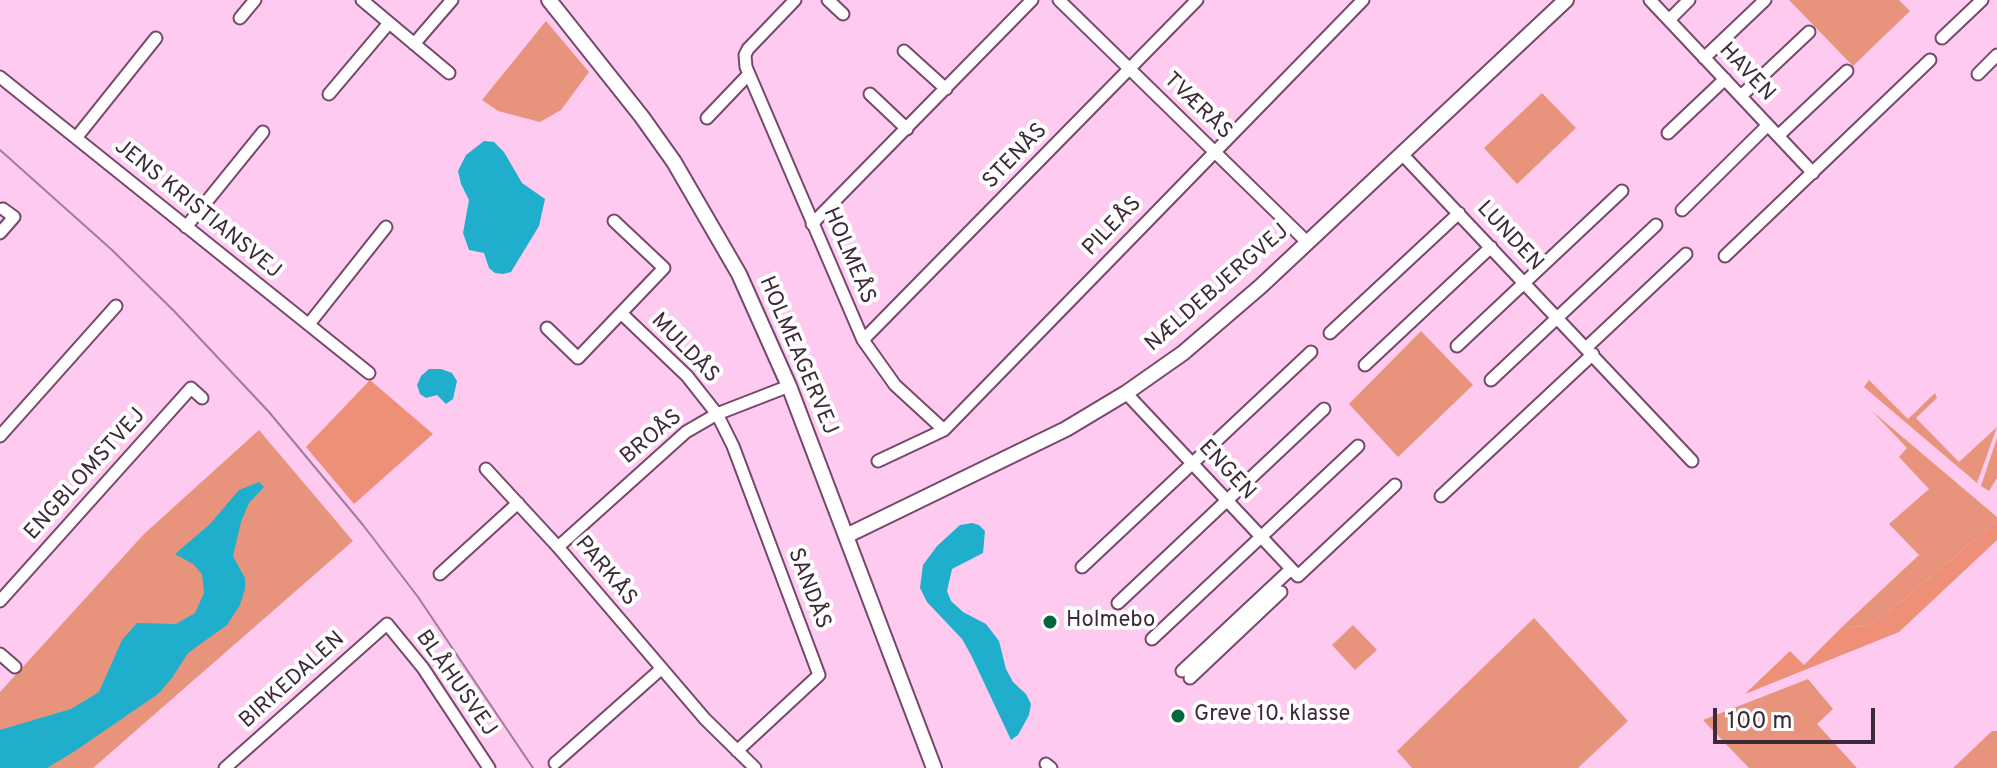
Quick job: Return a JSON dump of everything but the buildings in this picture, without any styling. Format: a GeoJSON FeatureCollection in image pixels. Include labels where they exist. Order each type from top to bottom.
{"type":"FeatureCollection","features":[{"type":"Feature","properties":{"kind":"street"},"geometry":{"type":"LineString","coordinates":[[240,18],[255,0]]}},
{"type":"Feature","properties":{"kind":"street"},"geometry":{"type":"LineString","coordinates":[[362,0],[449,73]]}},
{"type":"Feature","properties":{"kind":"street"},"geometry":{"type":"LineString","coordinates":[[414,44],[452,0]]}},
{"type":"Feature","properties":{"kind":"street","name":"HOLMEAGERVEJ"},"geometry":{"type":"LineString","coordinates":[[549,0],[674,162],[739,274],[789,386],[934,768]]}},
{"type":"Feature","properties":{"kind":"street"},"geometry":{"type":"LineString","coordinates":[[707,118],[749,74],[745,61],[748,49],[795,0]]}},
{"type":"Feature","properties":{"kind":"street"},"geometry":{"type":"LineString","coordinates":[[828,0],[843,14]]}},
{"type":"Feature","properties":{"kind":"street"},"geometry":{"type":"LineString","coordinates":[[812,224],[1032,0]]}},
{"type":"Feature","properties":{"kind":"street","name":"TVÆRÅS"},"geometry":{"type":"LineString","coordinates":[[1059,0],[1307,242]]}},
{"type":"Feature","properties":{"kind":"street","name":"STENÅS"},"geometry":{"type":"LineString","coordinates":[[863,340],[1197,0]]}},
{"type":"Feature","properties":{"kind":"street","name":"PILEÅS"},"geometry":{"type":"LineString","coordinates":[[878,461],[944,430],[1363,0]]}},
{"type":"Feature","properties":{"kind":"street","name":"NÆLDEBJERGVEJ"},"geometry":{"type":"LineString","coordinates":[[846,536],[1066,429],[1126,393],[1223,321],[1566,0]]}},
{"type":"Feature","properties":{"kind":"street","name":"HAVEN"},"geometry":{"type":"LineString","coordinates":[[1650,0],[1813,173]]}},
{"type":"Feature","properties":{"kind":"street"},"geometry":{"type":"LineString","coordinates":[[1669,20],[1689,0]]}},
{"type":"Feature","properties":{"kind":"street"},"geometry":{"type":"LineString","coordinates":[[1704,58],[1765,0]]}},
{"type":"Feature","properties":{"kind":"street"},"geometry":{"type":"LineString","coordinates":[[1942,38],[1982,0]]}},
{"type":"Feature","properties":{"kind":"street"},"geometry":{"type":"LineString","coordinates":[[329,94],[389,23]]}},
{"type":"Feature","properties":{"kind":"street"},"geometry":{"type":"LineString","coordinates":[[1741,96],[1809,32]]}},
{"type":"Feature","properties":{"kind":"street"},"geometry":{"type":"LineString","coordinates":[[76,138],[156,38]]}},
{"type":"Feature","properties":{"kind":"street"},"geometry":{"type":"LineString","coordinates":[[904,51],[946,89]]}},
{"type":"Feature","properties":{"kind":"street"},"geometry":{"type":"LineString","coordinates":[[1978,74],[1997,55]]}},
{"type":"Feature","properties":{"kind":"street"},"geometry":{"type":"LineString","coordinates":[[1725,256],[1930,60]]}},
{"type":"Feature","properties":{"kind":"street"},"geometry":{"type":"LineString","coordinates":[[1778,136],[1847,71]]}},
{"type":"Feature","properties":{"kind":"street","name":"HOLMEÅS"},"geometry":{"type":"LineString","coordinates":[[749,74],[863,340],[895,385],[944,430]]}},
{"type":"Feature","properties":{"kind":"street","name":"JENS KRISTIANSVEJ"},"geometry":{"type":"LineString","coordinates":[[0,77],[369,373]]}},
{"type":"Feature","properties":{"kind":"street"},"geometry":{"type":"LineString","coordinates":[[1668,133],[1725,79]]}},
{"type":"Feature","properties":{"kind":"street"},"geometry":{"type":"LineString","coordinates":[[870,94],[907,129]]}},
{"type":"Feature","properties":{"kind":"street"},"geometry":{"type":"LineString","coordinates":[[1682,210],[1768,125]]}},
{"type":"Feature","properties":{"kind":"street"},"geometry":{"type":"LineString","coordinates":[[186,227],[263,132]]}},
{"type":"Feature","properties":{"kind":"street","name":"LUNDEN"},"geometry":{"type":"LineString","coordinates":[[1402,154],[1692,461]]}},
{"type":"Feature","properties":{"kind":"street"},"geometry":{"type":"LineString","coordinates":[[1457,346],[1622,191]]}},
{"type":"Feature","properties":{"kind":"street"},"geometry":{"type":"LineString","coordinates":[[0,233],[14,217],[3,209]]}},
{"type":"Feature","properties":{"kind":"street"},"geometry":{"type":"LineString","coordinates":[[1330,333],[1459,213]]}},
{"type":"Feature","properties":{"kind":"street","name":"MULDÅS"},"geometry":{"type":"LineString","coordinates":[[547,328],[578,358],[664,268],[614,221]]}},
{"type":"Feature","properties":{"kind":"street"},"geometry":{"type":"LineString","coordinates":[[1491,380],[1656,225]]}},
{"type":"Feature","properties":{"kind":"street"},"geometry":{"type":"LineString","coordinates":[[309,324],[386,227]]}},
{"type":"Feature","properties":{"kind":"street"},"geometry":{"type":"LineString","coordinates":[[1365,365],[1491,247]]}},
{"type":"Feature","properties":{"kind":"street"},"geometry":{"type":"LineString","coordinates":[[1441,496],[1686,254]]}},
{"type":"Feature","properties":{"kind":"street"},"geometry":{"type":"LineString","coordinates":[[0,436],[116,306]]}},
{"type":"Feature","properties":{"kind":"street","name":"MULDÅS"},"geometry":{"type":"LineString","coordinates":[[621,313],[687,376],[717,414]]}},
{"type":"Feature","properties":{"kind":"street"},"geometry":{"type":"LineString","coordinates":[[1082,567],[1311,352]]}},
{"type":"Feature","properties":{"kind":"street","name":"BROÅS"},"geometry":{"type":"LineString","coordinates":[[558,547],[686,432],[717,414],[789,386]]}},
{"type":"Feature","properties":{"kind":"street","name":"ENGBLOMSTVEJ"},"geometry":{"type":"LineString","coordinates":[[0,601],[191,388],[202,398]]}},
{"type":"Feature","properties":{"kind":"street","name":"ENGEN"},"geometry":{"type":"LineString","coordinates":[[1126,393],[1294,573]]}},
{"type":"Feature","properties":{"kind":"street"},"geometry":{"type":"LineString","coordinates":[[1118,603],[1324,409]]}},
{"type":"Feature","properties":{"kind":"street","name":"SANDÅS"},"geometry":{"type":"LineString","coordinates":[[717,414],[733,446],[819,675],[737,751]]}},
{"type":"Feature","properties":{"kind":"street"},"geometry":{"type":"LineString","coordinates":[[1152,639],[1358,446]]}},
{"type":"Feature","properties":{"kind":"street","name":"PARKÅS"},"geometry":{"type":"LineString","coordinates":[[486,469],[558,547],[661,669],[755,768]]}},
{"type":"Feature","properties":{"kind":"street"},"geometry":{"type":"LineString","coordinates":[[1281,592],[1190,671],[1294,573],[1395,485]]}},
{"type":"Feature","properties":{"kind":"street"},"geometry":{"type":"LineString","coordinates":[[440,574],[518,503]]}},
{"type":"Feature","properties":{"kind":"street","name":"BIRKEDALEN"},"geometry":{"type":"LineString","coordinates":[[225,768],[387,624]]}},
{"type":"Feature","properties":{"kind":"street","name":"BLÅHUSVEJ"},"geometry":{"type":"LineString","coordinates":[[387,624],[423,668],[489,768]]}},
{"type":"Feature","properties":{"kind":"street"},"geometry":{"type":"LineString","coordinates":[[0,654],[15,667]]}},
{"type":"Feature","properties":{"kind":"street"},"geometry":{"type":"LineString","coordinates":[[555,763],[661,669]]}},
{"type":"Feature","properties":{"kind":"shaded area"},"geometry":{"type":"Polygon","coordinates":[[[1789,0],[1899,0],[1910,11],[1853,66],[1789,0]]]}},
{"type":"Feature","properties":{"kind":"shaded area"},"geometry":{"type":"Polygon","coordinates":[[[546,21],[589,72],[561,110],[540,122],[498,111],[482,100],[546,21]]]}},
{"type":"Feature","properties":{"kind":"shaded area"},"geometry":{"type":"Polygon","coordinates":[[[1542,93],[1576,128],[1517,184],[1484,148],[1542,93]]]}},
{"type":"Feature","properties":{"kind":"shaded area"},"geometry":{"type":"Polygon","coordinates":[[[1421,331],[1473,385],[1398,457],[1349,404],[1421,331]]]}},
{"type":"Feature","properties":{"kind":"shaded area"},"geometry":{"type":"Polygon","coordinates":[[[370,380],[433,434],[354,504],[306,447],[370,380]]]}},
{"type":"Feature","properties":{"kind":"shaded area"},"geometry":{"type":"Polygon","coordinates":[[[1869,380],[1908,419],[1935,393],[1937,398],[1916,418],[1959,462],[1997,427],[1977,483],[1864,387],[1869,380]]]}},
{"type":"Feature","properties":{"kind":"shaded area"},"geometry":{"type":"Polygon","coordinates":[[[1872,411],[1997,517],[1997,521],[1891,610],[1868,625],[1848,628],[1843,626],[1919,555],[1889,524],[1929,489],[1899,457],[1907,448],[1872,411]]]}},
{"type":"Feature","properties":{"kind":"shaded area"},"geometry":{"type":"Polygon","coordinates":[[[259,430],[353,541],[93,768],[0,768],[0,692],[144,534],[259,430]]]}},
{"type":"Feature","properties":{"kind":"shaded area"},"geometry":{"type":"Polygon","coordinates":[[[1997,438],[1997,478],[1989,491],[1981,486],[1997,438]]]}},
{"type":"Feature","properties":{"kind":"shaded area"},"geometry":{"type":"Polygon","coordinates":[[[1997,521],[1997,540],[1899,632],[1745,694],[1790,651],[1804,665],[1843,626],[1868,625],[1891,610],[1997,521]]]}},
{"type":"Feature","properties":{"kind":"shaded area"},"geometry":{"type":"Polygon","coordinates":[[[1534,618],[1628,721],[1578,768],[1412,768],[1397,751],[1534,618]]]}},
{"type":"Feature","properties":{"kind":"shaded area"},"geometry":{"type":"Polygon","coordinates":[[[1353,625],[1377,650],[1355,670],[1332,645],[1353,625]]]}},
{"type":"Feature","properties":{"kind":"shaded area"},"geometry":{"type":"Polygon","coordinates":[[[1808,679],[1833,709],[1817,724],[1857,768],[1749,768],[1703,720],[1808,679]]]}},
{"type":"Feature","properties":{"kind":"shaded area"},"geometry":{"type":"Polygon","coordinates":[[[1992,731],[1997,731],[1997,768],[1953,768],[1992,731]]]}},
{"type":"Feature","properties":{"kind":"water"},"geometry":{"type":"Polygon","coordinates":[[[484,141],[494,142],[504,152],[522,183],[545,199],[539,226],[511,272],[503,274],[489,268],[484,253],[469,250],[463,233],[469,200],[458,171],[466,155],[484,141]]]}},
{"type":"Feature","properties":{"kind":"water"},"geometry":{"type":"Polygon","coordinates":[[[429,369],[452,373],[457,381],[453,399],[446,404],[437,395],[426,398],[420,394],[417,385],[429,369]]]}},
{"type":"Feature","properties":{"kind":"water"},"geometry":{"type":"Polygon","coordinates":[[[259,482],[264,487],[249,503],[233,556],[245,578],[245,589],[240,605],[227,625],[188,653],[158,694],[75,751],[47,768],[0,768],[0,730],[71,709],[99,692],[122,640],[137,623],[176,624],[195,613],[204,593],[202,574],[193,564],[175,554],[210,524],[239,490],[259,482]]]}},
{"type":"Feature","properties":{"kind":"water"},"geometry":{"type":"Polygon","coordinates":[[[972,523],[985,531],[983,553],[952,569],[947,591],[951,601],[963,612],[986,624],[999,641],[1006,669],[1031,704],[1029,715],[1018,735],[1011,740],[962,639],[927,602],[920,588],[923,565],[937,546],[960,525],[972,523]]]}},
{"type":"Feature","properties":{"kind":"tram line"},"geometry":{"type":"LineString","coordinates":[[0,150],[112,250],[269,412],[418,597],[533,768]]}},
{"type":"Feature","properties":{"kind":"place","name":"Holmebo"},"geometry":{"type":"Point","coordinates":[1050,622]}},
{"type":"Feature","properties":{"kind":"place","name":"Greve 10. klasse"},"geometry":{"type":"Point","coordinates":[1178,716]}}]}
